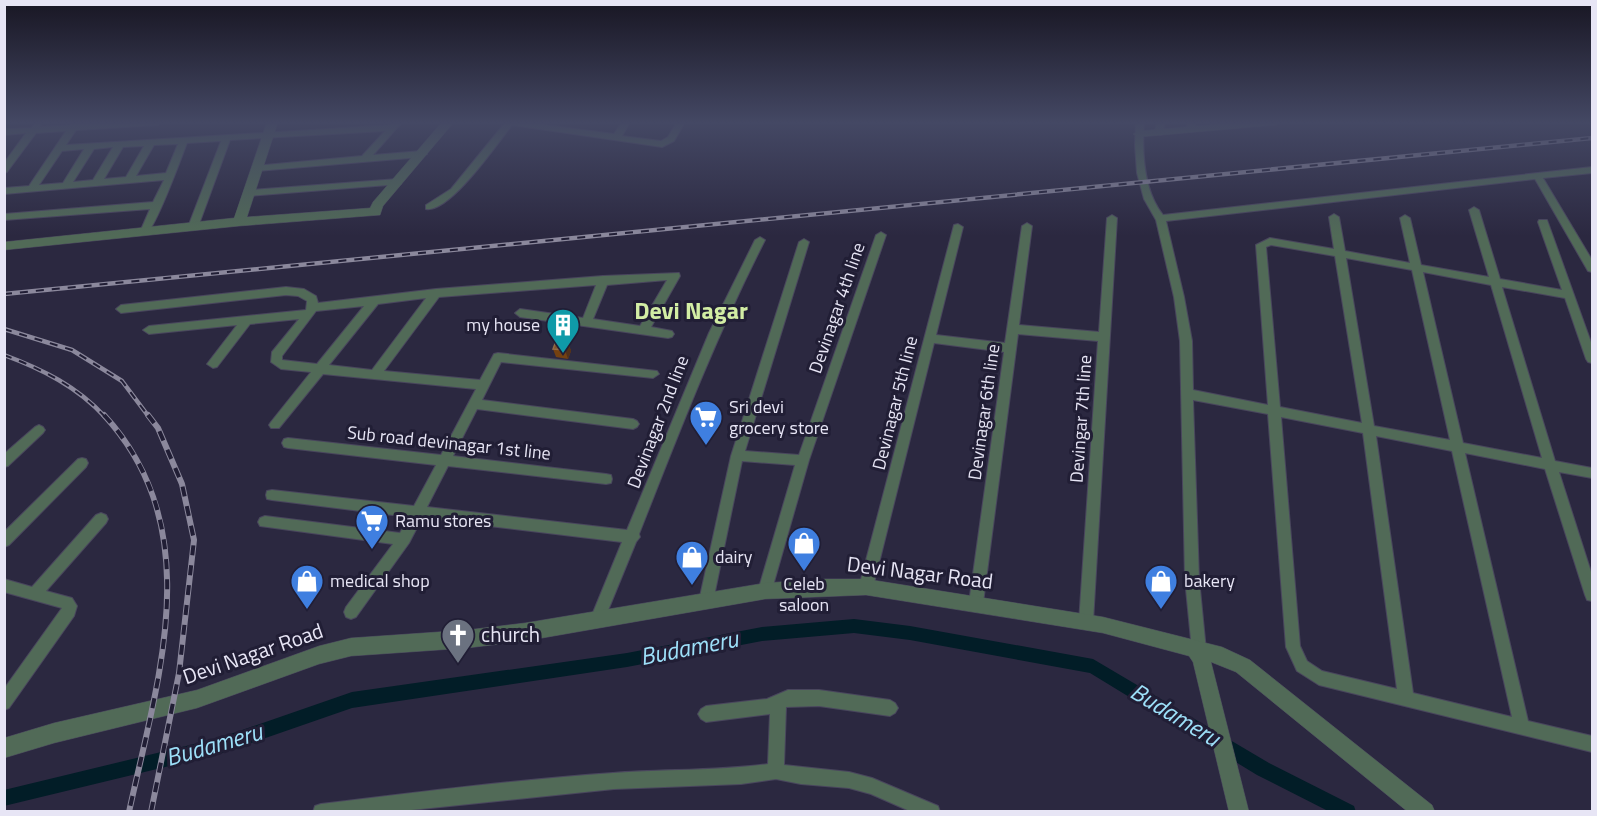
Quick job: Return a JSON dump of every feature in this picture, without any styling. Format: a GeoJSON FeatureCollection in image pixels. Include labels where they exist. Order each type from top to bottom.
{"type":"FeatureCollection","features":[{"type":"Feature","properties":{"kind":"street"},"geometry":{"type":"LineString","coordinates":[[32,188],[51,160]]}},
{"type":"Feature","properties":{"kind":"street"},"geometry":{"type":"LineString","coordinates":[[66,185],[82,160]]}},
{"type":"Feature","properties":{"kind":"street"},"geometry":{"type":"LineString","coordinates":[[97,182],[110,160]]}},
{"type":"Feature","properties":{"kind":"street"},"geometry":{"type":"LineString","coordinates":[[130,179],[141,160]]}},
{"type":"Feature","properties":{"kind":"street"},"geometry":{"type":"LineString","coordinates":[[145,232],[176,160]]}},
{"type":"Feature","properties":{"kind":"street"},"geometry":{"type":"LineString","coordinates":[[193,227],[218,160]]}},
{"type":"Feature","properties":{"kind":"street"},"geometry":{"type":"LineString","coordinates":[[239,222],[260,160]]}},
{"type":"Feature","properties":{"kind":"street"},"geometry":{"type":"LineString","coordinates":[[257,168],[352,160]]}},
{"type":"Feature","properties":{"kind":"street"},"geometry":{"type":"LineString","coordinates":[[4,246],[239,222],[376,212],[377,205],[417,160]]}},
{"type":"Feature","properties":{"kind":"street"},"geometry":{"type":"LineString","coordinates":[[429,207],[454,191],[479,160]]}},
{"type":"Feature","properties":{"kind":"street"},"geometry":{"type":"LineString","coordinates":[[1141,160],[1143,177],[1152,211],[1162,226],[1179,297],[1186,341],[1192,579],[1197,651],[1239,812]]}},
{"type":"Feature","properties":{"kind":"street"},"geometry":{"type":"LineString","coordinates":[[1162,226],[1170,216],[1593,170]]}},
{"type":"Feature","properties":{"kind":"street"},"geometry":{"type":"LineString","coordinates":[[4,191],[170,176]]}},
{"type":"Feature","properties":{"kind":"street"},"geometry":{"type":"LineString","coordinates":[[1538,177],[1593,268]]}},
{"type":"Feature","properties":{"kind":"street"},"geometry":{"type":"LineString","coordinates":[[249,193],[398,182]]}},
{"type":"Feature","properties":{"kind":"street"},"geometry":{"type":"LineString","coordinates":[[4,217],[158,204]]}},
{"type":"Feature","properties":{"kind":"street"},"geometry":{"type":"LineString","coordinates":[[1474,210],[1550,465],[1593,595]]}},
{"type":"Feature","properties":{"kind":"street"},"geometry":{"type":"LineString","coordinates":[[1335,217],[1369,430],[1406,698]]}},
{"type":"Feature","properties":{"kind":"street","name":"Devingar 7th line"},"geometry":{"type":"LineString","coordinates":[[1086,622],[1112,218]]}},
{"type":"Feature","properties":{"kind":"street"},"geometry":{"type":"LineString","coordinates":[[1405,218],[1522,728]]}},
{"type":"Feature","properties":{"kind":"street"},"geometry":{"type":"LineString","coordinates":[[1543,222],[1593,359]]}},
{"type":"Feature","properties":{"kind":"street","name":"Devinagar 6th line"},"geometry":{"type":"LineString","coordinates":[[976,603],[1027,226]]}},
{"type":"Feature","properties":{"kind":"street","name":"Devinagar 5th line"},"geometry":{"type":"LineString","coordinates":[[866,587],[958,227]]}},
{"type":"Feature","properties":{"kind":"street","name":"Devinagar 4th line"},"geometry":{"type":"LineString","coordinates":[[765,591],[803,460],[881,235]]}},
{"type":"Feature","properties":{"kind":"street","name":"Devinagar 2nd line"},"geometry":{"type":"LineString","coordinates":[[597,620],[633,537],[702,358],[760,240]]}},
{"type":"Feature","properties":{"kind":"street"},"geometry":{"type":"LineString","coordinates":[[1569,295],[1270,241],[1261,245],[1293,647],[1302,666],[1319,678],[1593,744]]}},
{"type":"Feature","properties":{"kind":"street"},"geometry":{"type":"LineString","coordinates":[[705,601],[737,456],[804,242]]}},
{"type":"Feature","properties":{"kind":"street"},"geometry":{"type":"LineString","coordinates":[[149,330],[246,321],[375,300],[436,293],[675,276],[643,331]]}},
{"type":"Feature","properties":{"kind":"street"},"geometry":{"type":"LineString","coordinates":[[586,323],[603,280]]}},
{"type":"Feature","properties":{"kind":"street"},"geometry":{"type":"LineString","coordinates":[[120,309],[286,291],[306,294],[312,299],[311,311],[276,355],[275,360],[281,365],[484,385]]}},
{"type":"Feature","properties":{"kind":"street"},"geometry":{"type":"LineString","coordinates":[[375,374],[436,293]]}},
{"type":"Feature","properties":{"kind":"street"},"geometry":{"type":"LineString","coordinates":[[275,426],[375,300]]}},
{"type":"Feature","properties":{"kind":"street"},"geometry":{"type":"LineString","coordinates":[[520,314],[668,334]]}},
{"type":"Feature","properties":{"kind":"street"},"geometry":{"type":"LineString","coordinates":[[213,364],[246,321]]}},
{"type":"Feature","properties":{"kind":"street"},"geometry":{"type":"LineString","coordinates":[[1013,329],[1104,337]]}},
{"type":"Feature","properties":{"kind":"street"},"geometry":{"type":"LineString","coordinates":[[930,338],[1010,348]]}},
{"type":"Feature","properties":{"kind":"street"},"geometry":{"type":"LineString","coordinates":[[351,612],[404,539],[498,357],[653,375]]}},
{"type":"Feature","properties":{"kind":"street"},"geometry":{"type":"LineString","coordinates":[[1188,394],[1593,473]]}},
{"type":"Feature","properties":{"kind":"street"},"geometry":{"type":"LineString","coordinates":[[475,404],[633,424]]}},
{"type":"Feature","properties":{"kind":"street"},"geometry":{"type":"LineString","coordinates":[[4,462],[39,430]]}},
{"type":"Feature","properties":{"kind":"street","name":"Sub road devinagar 1st line"},"geometry":{"type":"LineString","coordinates":[[288,443],[606,479]]}},
{"type":"Feature","properties":{"kind":"street"},"geometry":{"type":"LineString","coordinates":[[737,456],[803,460]]}},
{"type":"Feature","properties":{"kind":"street"},"geometry":{"type":"LineString","coordinates":[[4,541],[82,463]]}},
{"type":"Feature","properties":{"kind":"street"},"geometry":{"type":"LineString","coordinates":[[272,495],[633,537]]}},
{"type":"Feature","properties":{"kind":"street"},"geometry":{"type":"LineString","coordinates":[[34,593],[101,519]]}},
{"type":"Feature","properties":{"kind":"street"},"geometry":{"type":"LineString","coordinates":[[265,522],[404,539]]}},
{"type":"Feature","properties":{"kind":"street"},"geometry":{"type":"LineString","coordinates":[[4,585],[67,603],[70,606],[69,611],[4,703]]}},
{"type":"Feature","properties":{"kind":"street","name":"Devi Nagar Road"},"geometry":{"type":"LineString","coordinates":[[4,748],[54,733],[198,699],[319,655],[351,647],[467,639],[597,620],[765,591],[866,587],[1086,622],[1188,646],[1197,651],[1233,660],[1425,812]]}},
{"type":"Feature","properties":{"kind":"street"},"geometry":{"type":"LineString","coordinates":[[706,714],[778,704],[788,698],[819,698],[890,708]]}},
{"type":"Feature","properties":{"kind":"street"},"geometry":{"type":"LineString","coordinates":[[776,771],[778,704]]}},
{"type":"Feature","properties":{"kind":"street"},"geometry":{"type":"LineString","coordinates":[[321,812],[602,782],[741,776],[776,771],[801,776],[849,780],[872,786],[932,812]]}},
{"type":"Feature","properties":{"kind":"building"},"geometry":{"type":"Polygon","coordinates":[[[556,341],[568,342],[565,350],[553,349],[556,341]]]}},
{"type":"Feature","properties":{"kind":"waterway","name":"Budameru"},"geometry":{"type":"LineString","coordinates":[[4,798],[219,746],[352,700],[627,660],[762,634],[854,626],[910,633],[1093,666],[1263,769],[1348,812]]}},
{"type":"Feature","properties":{"kind":"railway"},"geometry":{"type":"LineString","coordinates":[[4,294],[1367,160]]}},
{"type":"Feature","properties":{"kind":"railway"},"geometry":{"type":"LineString","coordinates":[[4,329],[72,350],[122,381],[149,417]]}},
{"type":"Feature","properties":{"kind":"railway"},"geometry":{"type":"LineString","coordinates":[[4,355],[59,380],[105,417]]}},
{"type":"Feature","properties":{"kind":"railway"},"geometry":{"type":"LineString","coordinates":[[104,415],[136,459],[156,506],[166,555],[167,606],[162,658],[129,812]]}},
{"type":"Feature","properties":{"kind":"railway"},"geometry":{"type":"LineString","coordinates":[[148,415],[158,428],[182,484],[194,540],[179,673],[151,812]]}},
{"type":"Feature","properties":{"kind":"place","name":"my house"},"geometry":{"type":"Point","coordinates":[563,354]}},
{"type":"Feature","properties":{"kind":"place","name":"Sri devi grocery store"},"geometry":{"type":"Point","coordinates":[706,446]}},
{"type":"Feature","properties":{"kind":"place","name":"Ramu stores"},"geometry":{"type":"Point","coordinates":[372,550]}},
{"type":"Feature","properties":{"kind":"place","name":"Celeb saloon"},"geometry":{"type":"Point","coordinates":[804,572]}},
{"type":"Feature","properties":{"kind":"place","name":"dairy"},"geometry":{"type":"Point","coordinates":[692,586]}},
{"type":"Feature","properties":{"kind":"place","name":"medical shop"},"geometry":{"type":"Point","coordinates":[307,610]}},
{"type":"Feature","properties":{"kind":"place","name":"bakery"},"geometry":{"type":"Point","coordinates":[1161,610]}},
{"type":"Feature","properties":{"kind":"place","name":"church"},"geometry":{"type":"Point","coordinates":[458,664]}},
{"type":"Feature","properties":{"kind":"district","name":"Devi Nagar"},"geometry":{"type":"Point","coordinates":[691,311]}}]}
